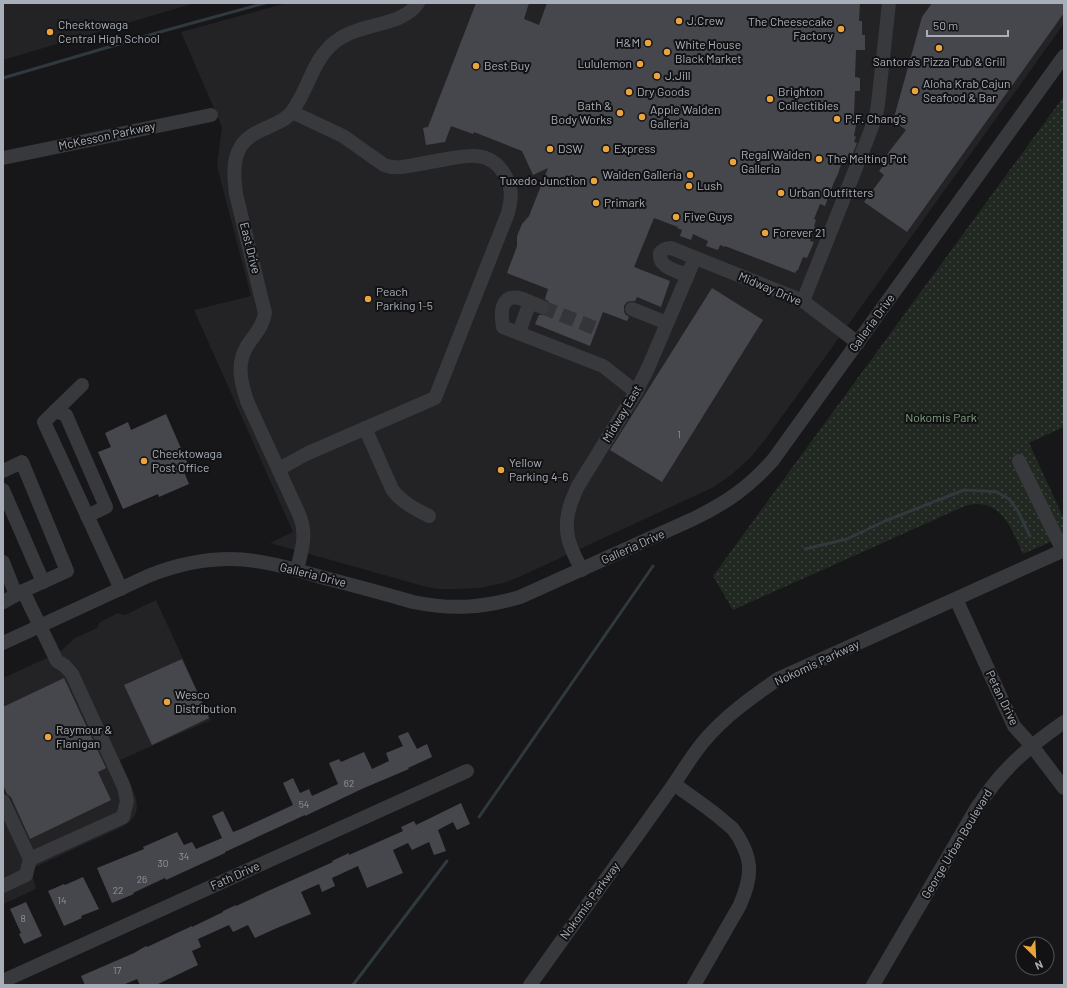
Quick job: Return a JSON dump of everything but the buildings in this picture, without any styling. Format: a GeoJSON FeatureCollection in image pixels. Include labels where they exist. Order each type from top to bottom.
{"type":"FeatureCollection","features":[{"type":"Feature","properties":{"kind":"street","name":"East Drive"},"geometry":{"type":"LineString","coordinates":[[297,570],[304,538],[304,526],[247,401],[241,384],[241,361],[247,346],[264,321],[266,313],[236,194],[234,165],[242,144],[250,137],[286,118],[292,112],[319,59],[339,38],[348,33],[394,20],[410,12],[418,3]]}},
{"type":"Feature","properties":{"kind":"street"},"geometry":{"type":"LineString","coordinates":[[803,301],[876,116],[889,3]]}},
{"type":"Feature","properties":{"kind":"street","name":"Galleria Drive"},"geometry":{"type":"LineString","coordinates":[[3,643],[167,568],[202,561],[233,559],[253,561],[297,570],[432,606],[457,608],[495,604],[520,597],[714,509],[730,500],[748,486],[773,460],[1064,56]]}},
{"type":"Feature","properties":{"kind":"street"},"geometry":{"type":"LineString","coordinates":[[279,469],[306,454],[435,398],[508,213],[511,200],[510,185],[502,170],[492,161],[480,156],[463,156],[404,167],[390,168],[343,136],[292,112]]}},
{"type":"Feature","properties":{"kind":"street","name":"McKesson Parkway"},"geometry":{"type":"LineString","coordinates":[[3,158],[211,115]]}},
{"type":"Feature","properties":{"kind":"street","name":"Midway Drive"},"geometry":{"type":"LineString","coordinates":[[688,275],[662,263],[660,253],[667,248],[671,248],[803,301],[858,343]]}},
{"type":"Feature","properties":{"kind":"street","name":"Midway East"},"geometry":{"type":"LineString","coordinates":[[582,570],[569,541],[567,530],[567,518],[570,502],[578,486],[636,392],[668,323],[695,258]]}},
{"type":"Feature","properties":{"kind":"street"},"geometry":{"type":"LineString","coordinates":[[519,332],[536,305],[515,297],[508,299],[504,305],[501,317],[503,327],[603,366],[636,392]]}},
{"type":"Feature","properties":{"kind":"street"},"geometry":{"type":"LineString","coordinates":[[632,309],[668,323]]}},
{"type":"Feature","properties":{"kind":"street"},"geometry":{"type":"LineString","coordinates":[[82,385],[44,422],[121,588]]}},
{"type":"Feature","properties":{"kind":"street"},"geometry":{"type":"LineString","coordinates":[[56,411],[66,415],[106,507],[87,516]]}},
{"type":"Feature","properties":{"kind":"street"},"geometry":{"type":"LineString","coordinates":[[365,428],[392,489],[409,506],[429,516]]}},
{"type":"Feature","properties":{"kind":"street"},"geometry":{"type":"LineString","coordinates":[[1019,461],[1063,550]]}},
{"type":"Feature","properties":{"kind":"street"},"geometry":{"type":"LineString","coordinates":[[3,470],[22,462],[67,571],[3,602]]}},
{"type":"Feature","properties":{"kind":"street"},"geometry":{"type":"LineString","coordinates":[[3,490],[43,582]]}},
{"type":"Feature","properties":{"kind":"street","name":"Nokomis Parkway"},"geometry":{"type":"LineString","coordinates":[[530,985],[696,751],[727,718],[752,697],[778,680],[1063,550]]}},
{"type":"Feature","properties":{"kind":"street"},"geometry":{"type":"LineString","coordinates":[[3,562],[40,626],[57,661],[65,666],[72,674],[124,787],[128,801],[123,816],[30,859]]}},
{"type":"Feature","properties":{"kind":"street","name":"Petan Drive"},"geometry":{"type":"LineString","coordinates":[[956,599],[1014,726],[1032,746],[1064,788]]}},
{"type":"Feature","properties":{"kind":"street","name":"George Urban Boulevard"},"geometry":{"type":"LineString","coordinates":[[873,985],[976,809],[991,788],[1008,768],[1032,746],[1064,722]]}},
{"type":"Feature","properties":{"kind":"street","name":"Fath Drive"},"geometry":{"type":"LineString","coordinates":[[3,981],[467,771]]}},
{"type":"Feature","properties":{"kind":"street"},"geometry":{"type":"LineString","coordinates":[[674,784],[705,806],[733,829],[741,841],[749,866],[745,894],[740,905],[694,985]]}},
{"type":"Feature","properties":{"kind":"street"},"geometry":{"type":"LineString","coordinates":[[3,801],[30,859],[26,875],[3,886]]}},
{"type":"Feature","properties":{"kind":"shaded area","name":"Cheektowaga Central High School"},"geometry":{"type":"Polygon","coordinates":[[[3,3],[195,3],[3,60],[3,3]]]}},
{"type":"Feature","properties":{"kind":"shaded area"},"geometry":{"type":"Polygon","coordinates":[[[287,3],[1064,3],[1064,23],[828,353],[764,441],[749,459],[731,475],[712,488],[519,577],[503,583],[480,588],[438,589],[270,543],[293,532],[194,310],[251,296],[217,166],[222,127],[181,32],[287,3]]]}},
{"type":"Feature","properties":{"kind":"shaded area"},"geometry":{"type":"Polygon","coordinates":[[[156,600],[211,720],[120,760],[136,798],[137,808],[135,815],[130,822],[33,868],[33,877],[36,889],[3,904],[3,678],[60,652],[75,638],[97,628],[100,622],[118,613],[125,615],[156,600]]]}},
{"type":"Feature","properties":{"kind":"green space","name":"Nokomis Park"},"geometry":{"type":"Polygon","coordinates":[[[1064,96],[1064,427],[1029,443],[1064,519],[1064,536],[1023,554],[1009,525],[1003,516],[996,510],[988,506],[977,504],[965,506],[733,610],[713,576],[1064,96]]]}},
{"type":"Feature","properties":{"kind":"waterway"},"geometry":{"type":"LineString","coordinates":[[3,78],[265,3]]}},
{"type":"Feature","properties":{"kind":"waterway"},"geometry":{"type":"LineString","coordinates":[[805,549],[847,539],[885,521],[964,490],[997,492],[1009,499],[1018,511],[1030,536]]}},
{"type":"Feature","properties":{"kind":"waterway"},"geometry":{"type":"LineString","coordinates":[[479,817],[653,566]]}},
{"type":"Feature","properties":{"kind":"waterway"},"geometry":{"type":"LineString","coordinates":[[353,985],[447,861]]}},
{"type":"Feature","properties":{"kind":"tunnel"},"geometry":{"type":"LineString","coordinates":[[542,307],[597,329]]}},
{"type":"Feature","properties":{"kind":"place","name":"J.Crew"},"geometry":{"type":"Point","coordinates":[679,21]}},
{"type":"Feature","properties":{"kind":"place","name":"The Cheesecake Factory"},"geometry":{"type":"Point","coordinates":[841,29]}},
{"type":"Feature","properties":{"kind":"place","name":"Cheektowaga Central High School"},"geometry":{"type":"Point","coordinates":[50,32]}},
{"type":"Feature","properties":{"kind":"place","name":"H&M"},"geometry":{"type":"Point","coordinates":[648,43]}},
{"type":"Feature","properties":{"kind":"place","name":"Santora's Pizza Pub & Grill"},"geometry":{"type":"Point","coordinates":[939,48]}},
{"type":"Feature","properties":{"kind":"place","name":"White House Black Market"},"geometry":{"type":"Point","coordinates":[667,52]}},
{"type":"Feature","properties":{"kind":"place","name":"Lululemon"},"geometry":{"type":"Point","coordinates":[640,64]}},
{"type":"Feature","properties":{"kind":"place","name":"Best Buy"},"geometry":{"type":"Point","coordinates":[476,66]}},
{"type":"Feature","properties":{"kind":"place","name":"J.Jill"},"geometry":{"type":"Point","coordinates":[657,76]}},
{"type":"Feature","properties":{"kind":"place","name":"Aloha Krab Cajun Seafood & Bar"},"geometry":{"type":"Point","coordinates":[915,91]}},
{"type":"Feature","properties":{"kind":"place","name":"Dry Goods"},"geometry":{"type":"Point","coordinates":[629,92]}},
{"type":"Feature","properties":{"kind":"place","name":"Brighton Collectibles"},"geometry":{"type":"Point","coordinates":[770,99]}},
{"type":"Feature","properties":{"kind":"place","name":"Bath & Body Works"},"geometry":{"type":"Point","coordinates":[620,113]}},
{"type":"Feature","properties":{"kind":"place","name":"Apple Walden Galleria"},"geometry":{"type":"Point","coordinates":[642,117]}},
{"type":"Feature","properties":{"kind":"place","name":"P.F. Chang's"},"geometry":{"type":"Point","coordinates":[837,119]}},
{"type":"Feature","properties":{"kind":"place","name":"DSW"},"geometry":{"type":"Point","coordinates":[550,149]}},
{"type":"Feature","properties":{"kind":"place","name":"Express"},"geometry":{"type":"Point","coordinates":[606,149]}},
{"type":"Feature","properties":{"kind":"place","name":"The Melting Pot"},"geometry":{"type":"Point","coordinates":[819,159]}},
{"type":"Feature","properties":{"kind":"place","name":"Regal Walden Galleria"},"geometry":{"type":"Point","coordinates":[733,162]}},
{"type":"Feature","properties":{"kind":"place","name":"Walden Galleria"},"geometry":{"type":"Point","coordinates":[690,175]}},
{"type":"Feature","properties":{"kind":"place","name":"Tuxedo Junction"},"geometry":{"type":"Point","coordinates":[594,181]}},
{"type":"Feature","properties":{"kind":"place","name":"Lush"},"geometry":{"type":"Point","coordinates":[689,186]}},
{"type":"Feature","properties":{"kind":"place","name":"Urban Outfitters"},"geometry":{"type":"Point","coordinates":[781,193]}},
{"type":"Feature","properties":{"kind":"place","name":"Primark"},"geometry":{"type":"Point","coordinates":[596,203]}},
{"type":"Feature","properties":{"kind":"place","name":"Five Guys"},"geometry":{"type":"Point","coordinates":[676,217]}},
{"type":"Feature","properties":{"kind":"place","name":"Forever 21"},"geometry":{"type":"Point","coordinates":[765,233]}},
{"type":"Feature","properties":{"kind":"place","name":"Peach Parking 1-5"},"geometry":{"type":"Point","coordinates":[368,299]}},
{"type":"Feature","properties":{"kind":"place","name":"Cheektowaga Post Office"},"geometry":{"type":"Point","coordinates":[144,461]}},
{"type":"Feature","properties":{"kind":"place","name":"Yellow Parking 4-6"},"geometry":{"type":"Point","coordinates":[501,470]}},
{"type":"Feature","properties":{"kind":"place","name":"Wesco Distribution"},"geometry":{"type":"Point","coordinates":[167,702]}},
{"type":"Feature","properties":{"kind":"place","name":"Raymour & Flanigan"},"geometry":{"type":"Point","coordinates":[48,737]}}]}
